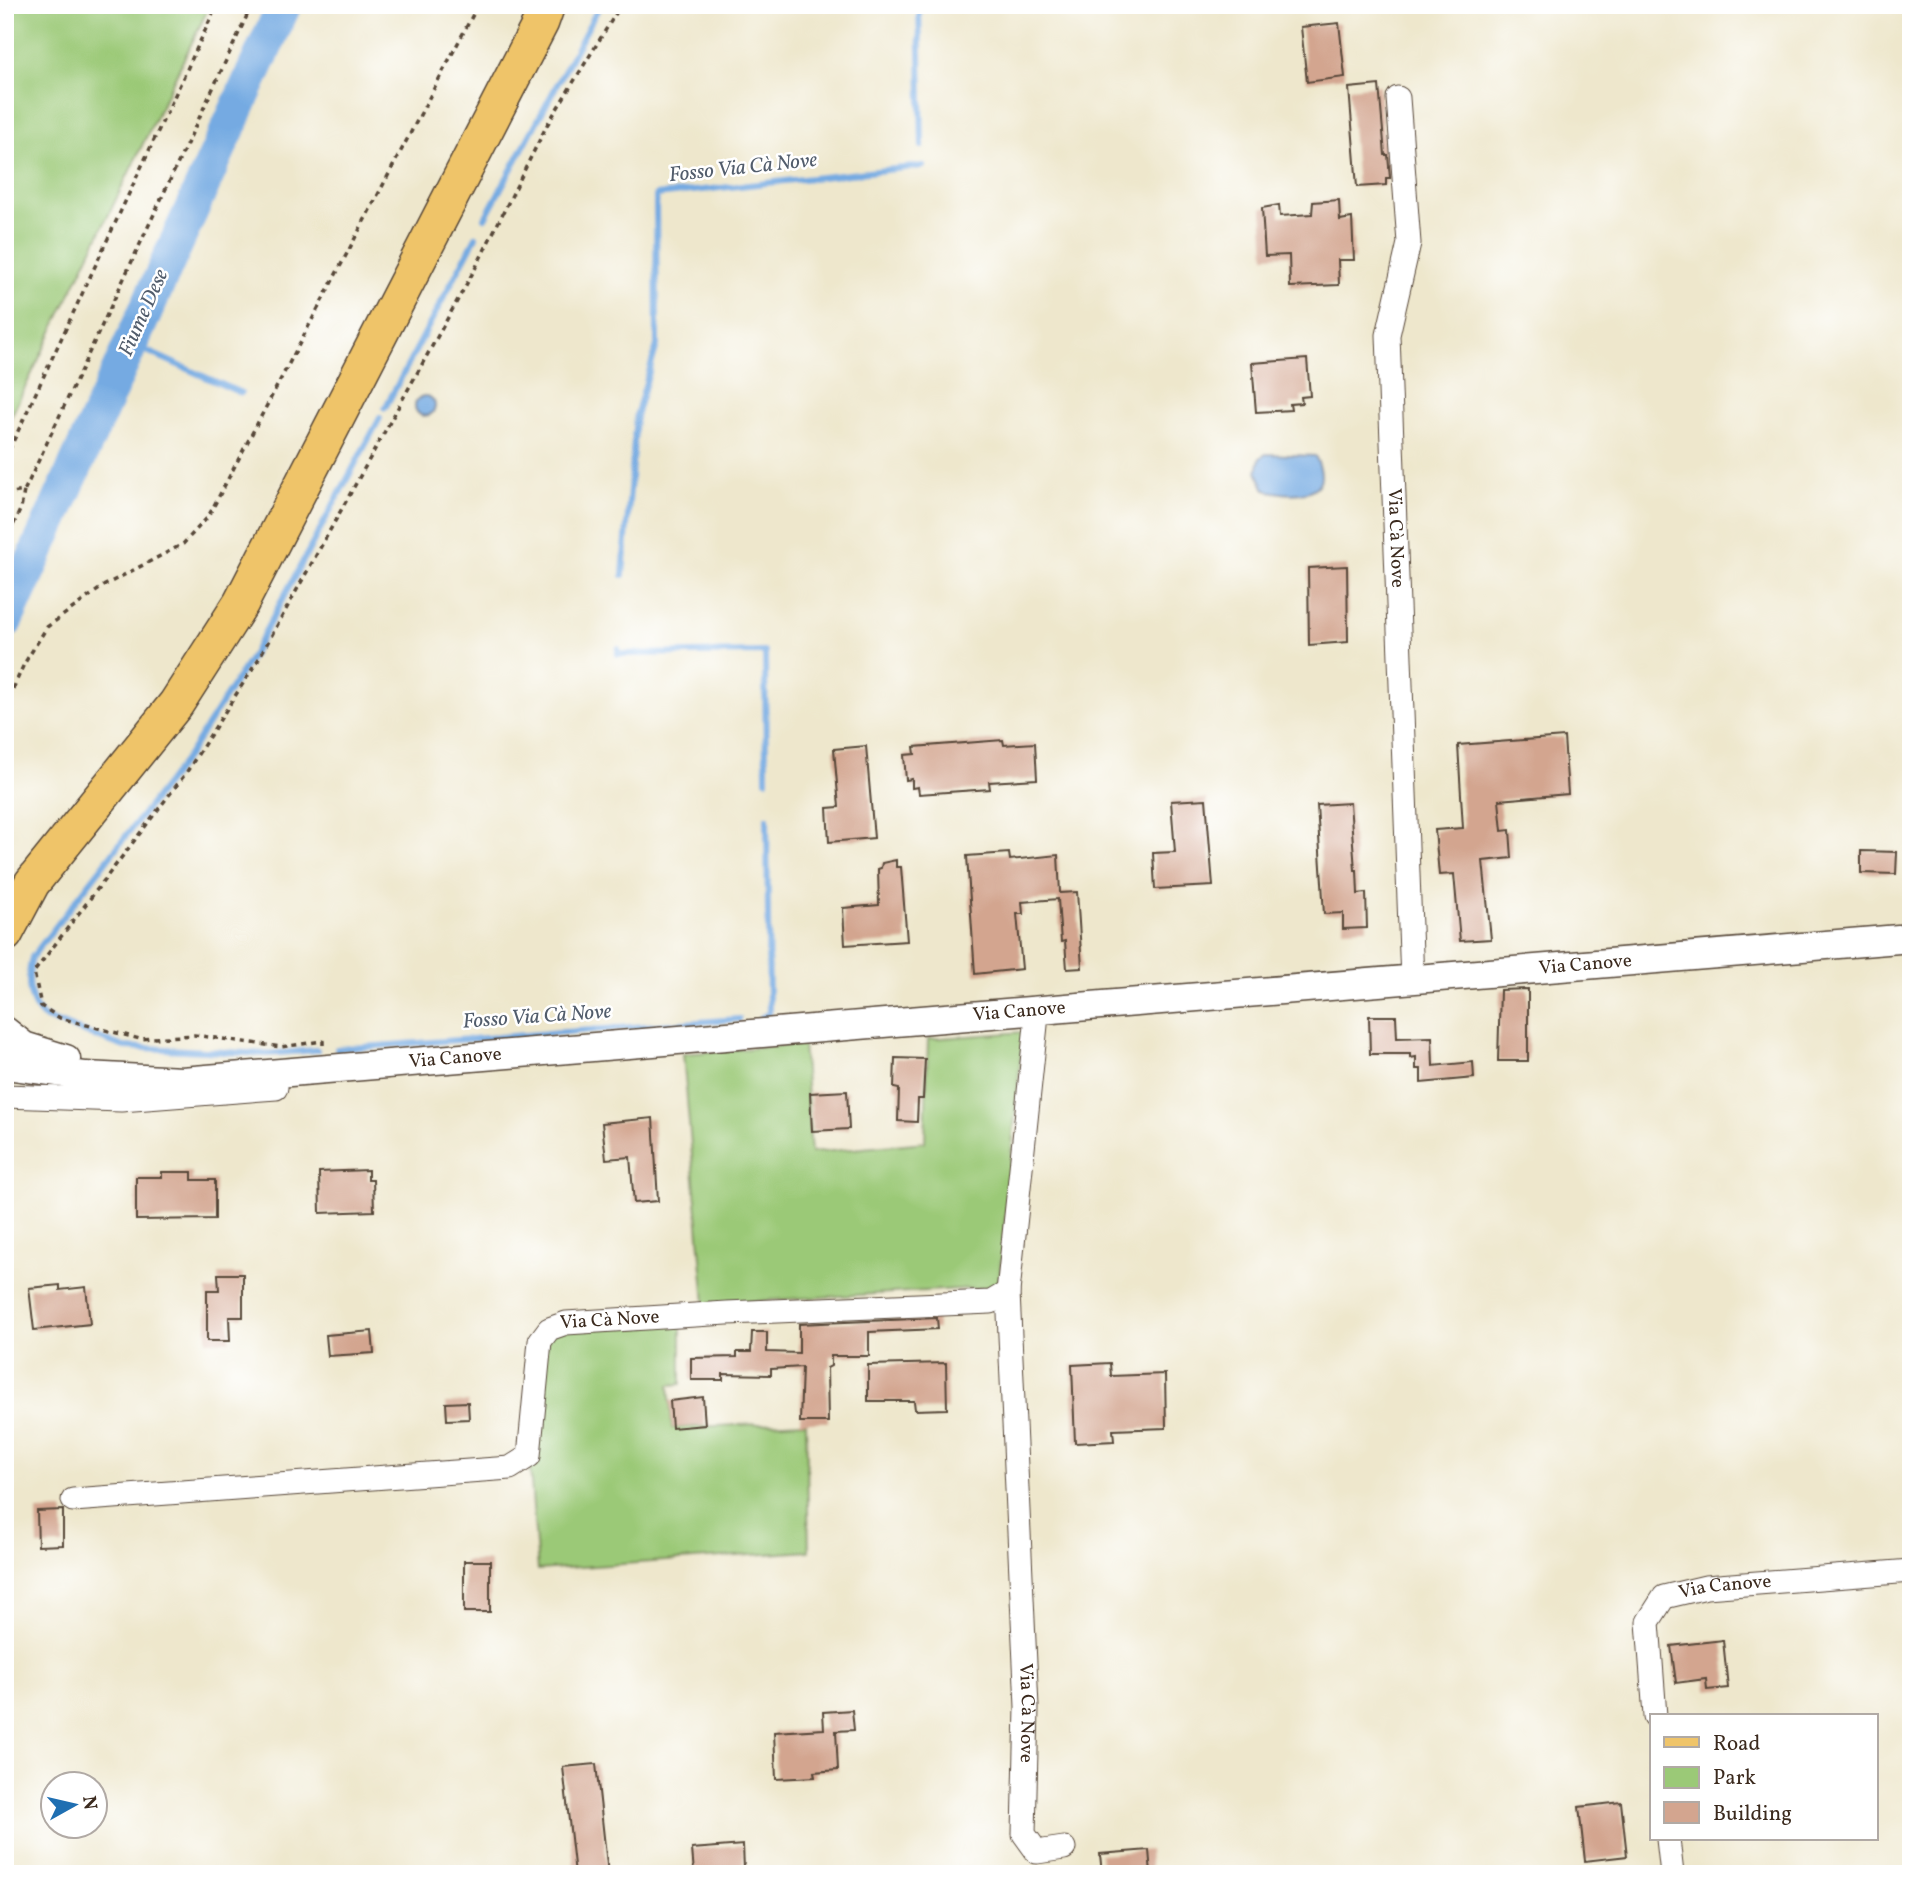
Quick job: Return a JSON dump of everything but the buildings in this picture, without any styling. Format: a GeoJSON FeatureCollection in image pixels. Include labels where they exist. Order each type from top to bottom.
{"type":"FeatureCollection","features":[{"type":"Feature","properties":{"kind":"main road"},"geometry":{"type":"LineString","coordinates":[[5,934],[19,893],[176,704],[241,603],[547,11]]}},
{"type":"Feature","properties":{"kind":"street","name":"Via Cà Nove"},"geometry":{"type":"LineString","coordinates":[[1398,98],[1409,243],[1388,335],[1412,981]]}},
{"type":"Feature","properties":{"kind":"street","name":"Via Canove"},"geometry":{"type":"LineString","coordinates":[[5,1065],[128,1079],[182,1081],[1911,938]]}},
{"type":"Feature","properties":{"kind":"street","name":"Via Cà Nove"},"geometry":{"type":"LineString","coordinates":[[1035,1010],[1036,1025],[1008,1292],[1027,1707],[1024,1834],[1038,1852],[1065,1848]]}},
{"type":"Feature","properties":{"kind":"street","name":"Via Canove"},"geometry":{"type":"LineString","coordinates":[[5,1031],[24,1046],[128,1079]]}},
{"type":"Feature","properties":{"kind":"street"},"geometry":{"type":"LineString","coordinates":[[5,1096],[133,1099],[276,1088]]}},
{"type":"Feature","properties":{"kind":"street","name":"Via Cà Nove"},"geometry":{"type":"LineString","coordinates":[[73,1500],[510,1468],[529,1456],[540,1342],[549,1329],[566,1323],[991,1302],[1008,1292]]}},
{"type":"Feature","properties":{"kind":"street","name":"Via Canove"},"geometry":{"type":"LineString","coordinates":[[1655,1714],[1648,1622],[1664,1597],[1706,1587],[1911,1571]]}},
{"type":"Feature","properties":{"kind":"street"},"geometry":{"type":"LineString","coordinates":[[1668,1840],[1672,1874]]}},
{"type":"Feature","properties":{"kind":"path"},"geometry":{"type":"LineString","coordinates":[[5,459],[217,5]]}},
{"type":"Feature","properties":{"kind":"path"},"geometry":{"type":"LineString","coordinates":[[5,543],[22,508],[24,491],[96,343],[252,5]]}},
{"type":"Feature","properties":{"kind":"path"},"geometry":{"type":"LineString","coordinates":[[5,707],[24,664],[47,627],[105,585],[183,544],[208,517],[478,5]]}},
{"type":"Feature","properties":{"kind":"path"},"geometry":{"type":"LineString","coordinates":[[325,1069],[323,1041],[281,1047],[194,1035],[140,1039],[60,1018],[41,1006],[34,972],[186,773],[258,660],[476,267],[547,125],[621,5]]}},
{"type":"Feature","properties":{"kind":"path"},"geometry":{"type":"LineString","coordinates":[[5,494],[24,491]]}},
{"type":"Feature","properties":{"kind":"green space"},"geometry":{"type":"Polygon","coordinates":[[[5,5],[210,5],[5,429],[5,5]]]}},
{"type":"Feature","properties":{"kind":"green space"},"geometry":{"type":"Polygon","coordinates":[[[1023,1032],[999,1281],[994,1287],[705,1304],[683,1054],[803,1044],[811,1153],[925,1142],[928,1039],[1023,1032]]]}},
{"type":"Feature","properties":{"kind":"green space"},"geometry":{"type":"Polygon","coordinates":[[[681,1316],[681,1384],[669,1385],[672,1428],[806,1422],[809,1551],[538,1570],[529,1456],[549,1329],[681,1316]]]}},
{"type":"Feature","properties":{"kind":"water"},"geometry":{"type":"Polygon","coordinates":[[[425,396],[432,399],[435,406],[432,413],[425,416],[418,413],[415,406],[418,399],[425,396]]]}},
{"type":"Feature","properties":{"kind":"water"},"geometry":{"type":"Polygon","coordinates":[[[1266,454],[1315,456],[1321,480],[1316,487],[1299,493],[1265,490],[1257,472],[1260,458],[1266,454]]]}},
{"type":"Feature","properties":{"kind":"waterway","name":"Fiume Dese"},"geometry":{"type":"LineString","coordinates":[[5,622],[284,5]]}},
{"type":"Feature","properties":{"kind":"waterway"},"geometry":{"type":"LineString","coordinates":[[485,218],[600,5]]}},
{"type":"Feature","properties":{"kind":"waterway","name":"Fosso Via Cà Nove"},"geometry":{"type":"LineString","coordinates":[[919,5],[922,146]]}},
{"type":"Feature","properties":{"kind":"waterway","name":"Fosso Via Cà Nove"},"geometry":{"type":"LineString","coordinates":[[623,575],[636,416],[657,345],[656,195],[923,166]]}},
{"type":"Feature","properties":{"kind":"waterway"},"geometry":{"type":"LineString","coordinates":[[385,408],[476,237]]}},
{"type":"Feature","properties":{"kind":"waterway"},"geometry":{"type":"LineString","coordinates":[[131,344],[241,393]]}},
{"type":"Feature","properties":{"kind":"waterway"},"geometry":{"type":"LineString","coordinates":[[317,1050],[266,1054],[124,1047],[43,1017],[31,997],[29,973],[32,957],[187,757],[253,654],[380,418]]}},
{"type":"Feature","properties":{"kind":"waterway","name":"Fosso Via Cà Nove"},"geometry":{"type":"LineString","coordinates":[[618,649],[618,654],[765,652],[766,780]]}},
{"type":"Feature","properties":{"kind":"waterway","name":"Fosso Via Cà Nove"},"geometry":{"type":"LineString","coordinates":[[762,1017],[769,1013],[767,818]]}},
{"type":"Feature","properties":{"kind":"waterway","name":"Fosso Via Cà Nove"},"geometry":{"type":"LineString","coordinates":[[337,1049],[739,1019]]}}]}
